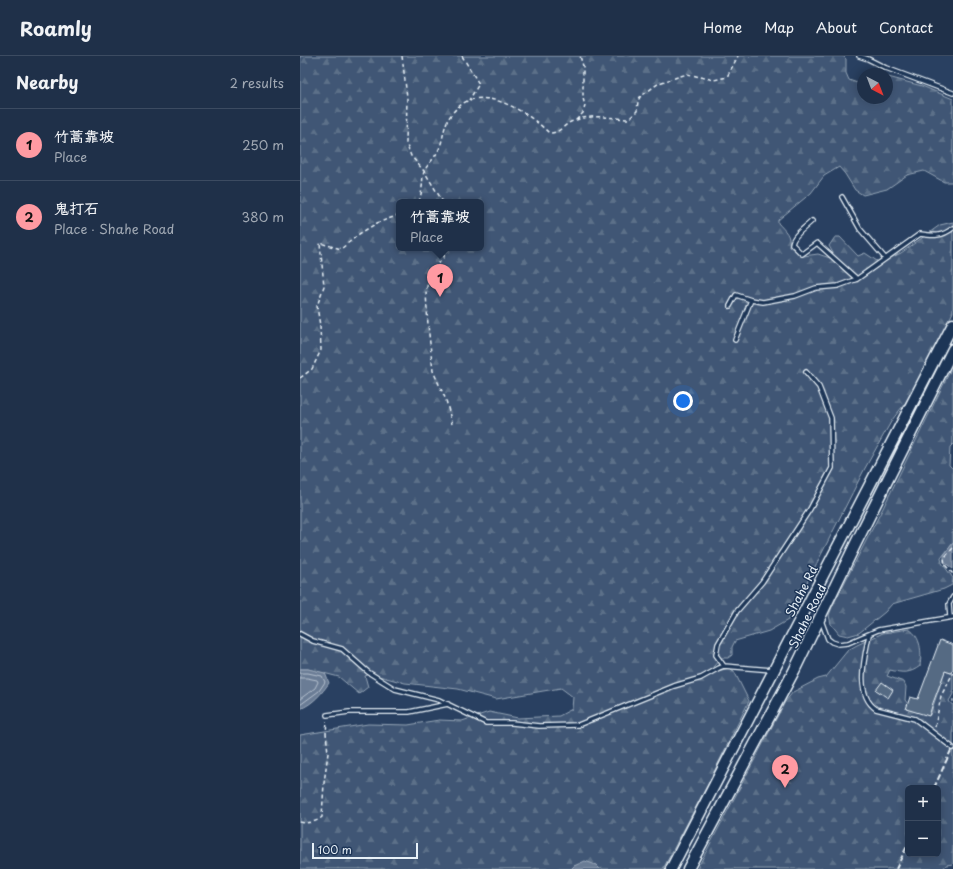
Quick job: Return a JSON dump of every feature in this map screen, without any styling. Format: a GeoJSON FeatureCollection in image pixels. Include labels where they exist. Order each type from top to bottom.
{"type":"FeatureCollection","features":[{"type":"Feature","properties":{"kind":"main road","name":"Shahe Rd"},"geometry":{"type":"LineString","coordinates":[[671,869],[775,671],[953,324]]}},
{"type":"Feature","properties":{"kind":"main road","name":"Shahe Road"},"geometry":{"type":"LineString","coordinates":[[688,869],[794,671],[953,349]]}},
{"type":"Feature","properties":{"kind":"lane"},"geometry":{"type":"LineString","coordinates":[[859,56],[886,68],[953,93]]}},
{"type":"Feature","properties":{"kind":"lane"},"geometry":{"type":"LineString","coordinates":[[842,197],[860,229],[885,258]]}},
{"type":"Feature","properties":{"kind":"lane"},"geometry":{"type":"LineString","coordinates":[[812,222],[795,236],[792,244],[802,254],[817,242],[857,279]]}},
{"type":"Feature","properties":{"kind":"lane"},"geometry":{"type":"LineString","coordinates":[[730,306],[736,295],[763,302],[794,296],[816,288],[838,286],[857,279],[920,234],[936,237],[948,233],[953,228]]}},
{"type":"Feature","properties":{"kind":"lane"},"geometry":{"type":"LineString","coordinates":[[735,340],[751,300]]}},
{"type":"Feature","properties":{"kind":"lane"},"geometry":{"type":"LineString","coordinates":[[724,666],[716,654],[718,644],[737,611],[762,582],[810,508],[832,468],[831,418],[819,387],[806,372]]}},
{"type":"Feature","properties":{"kind":"lane"},"geometry":{"type":"LineString","coordinates":[[820,618],[829,641],[835,644],[848,643],[878,630],[952,617],[949,604],[953,597]]}},
{"type":"Feature","properties":{"kind":"lane"},"geometry":{"type":"LineString","coordinates":[[300,634],[313,641],[342,649],[368,672],[395,689],[439,700],[486,723],[512,723],[539,726],[578,724],[674,686],[701,678],[724,666],[775,671]]}},
{"type":"Feature","properties":{"kind":"lane"},"geometry":{"type":"LineString","coordinates":[[869,635],[863,668],[864,691],[868,701],[876,709],[915,719],[953,748]]}},
{"type":"Feature","properties":{"kind":"lane"},"geometry":{"type":"LineString","coordinates":[[327,715],[349,712],[409,712],[448,704]]}},
{"type":"Feature","properties":{"kind":"path"},"geometry":{"type":"LineString","coordinates":[[402,56],[407,97],[406,142],[410,156],[424,171],[441,199]]}},
{"type":"Feature","properties":{"kind":"path"},"geometry":{"type":"LineString","coordinates":[[419,199],[424,171],[431,163],[439,149],[445,125],[450,116],[469,100],[479,84],[462,56]]}},
{"type":"Feature","properties":{"kind":"path"},"geometry":{"type":"LineString","coordinates":[[576,120],[583,113],[585,106],[580,56]]}},
{"type":"Feature","properties":{"kind":"path"},"geometry":{"type":"LineString","coordinates":[[469,100],[504,102],[530,118],[548,133],[553,133],[561,130],[569,123],[589,116],[629,119],[637,111],[640,97],[659,83],[687,74],[714,80],[727,77],[738,56]]}},
{"type":"Feature","properties":{"kind":"path"},"geometry":{"type":"LineString","coordinates":[[300,378],[312,369],[321,350],[317,306],[324,286],[320,243],[341,249],[359,234],[377,223],[396,216]]}},
{"type":"Feature","properties":{"kind":"path"},"geometry":{"type":"LineString","coordinates":[[445,251],[444,257],[433,270],[428,281],[426,293],[433,371],[446,400],[452,424]]}},
{"type":"Feature","properties":{"kind":"path"},"geometry":{"type":"LineString","coordinates":[[953,548],[944,558],[945,565],[953,574]]}},
{"type":"Feature","properties":{"kind":"path"},"geometry":{"type":"LineString","coordinates":[[933,733],[941,696],[953,673]]}},
{"type":"Feature","properties":{"kind":"path"},"geometry":{"type":"LineString","coordinates":[[300,822],[304,823],[318,820],[322,817],[324,783],[328,754],[326,732],[327,715]]}},
{"type":"Feature","properties":{"kind":"green space"},"geometry":{"type":"Polygon","coordinates":[[[300,56],[843,56],[846,59],[846,73],[849,80],[857,83],[857,104],[893,104],[893,78],[922,86],[953,99],[953,182],[944,182],[924,171],[907,175],[887,189],[863,195],[855,190],[839,167],[824,176],[811,193],[778,220],[778,223],[788,236],[789,246],[804,256],[818,254],[830,258],[833,253],[829,246],[835,237],[840,237],[858,256],[865,253],[880,263],[901,253],[940,225],[953,222],[953,312],[906,402],[892,420],[864,470],[788,620],[769,631],[735,641],[732,647],[732,655],[728,658],[721,658],[713,667],[712,670],[715,672],[729,668],[734,671],[749,701],[708,784],[663,869],[600,869],[596,865],[574,866],[571,869],[300,869],[300,735],[368,724],[408,725],[439,720],[462,721],[489,712],[518,718],[559,716],[572,709],[573,697],[561,688],[496,699],[458,689],[405,683],[371,674],[365,676],[368,687],[359,694],[339,677],[308,669],[300,669],[300,56]]]}},
{"type":"Feature","properties":{"kind":"green space"},"geometry":{"type":"Polygon","coordinates":[[[953,365],[953,444],[950,447],[949,465],[953,469],[953,543],[941,558],[942,563],[953,578],[952,585],[944,589],[892,604],[885,612],[859,633],[848,636],[839,634],[831,624],[829,615],[833,605],[883,508],[953,365]]]}},
{"type":"Feature","properties":{"kind":"green space"},"geometry":{"type":"Polygon","coordinates":[[[909,629],[913,632],[920,645],[920,666],[906,672],[890,670],[887,676],[904,682],[906,687],[905,700],[908,704],[907,709],[930,715],[945,671],[953,674],[953,694],[949,701],[953,704],[953,864],[946,865],[943,869],[697,869],[785,702],[793,692],[818,679],[826,677],[848,650],[883,633],[909,629]]]}},
{"type":"Feature","properties":{"kind":"water"},"geometry":{"type":"Polygon","coordinates":[[[953,543],[953,569],[944,562],[944,555],[953,543]]]}},
{"type":"Feature","properties":{"kind":"water"},"geometry":{"type":"Polygon","coordinates":[[[300,669],[308,669],[325,673],[329,683],[313,701],[300,709],[300,669]]]}},
{"type":"Feature","properties":{"kind":"water"},"geometry":{"type":"Polygon","coordinates":[[[585,861],[596,865],[600,869],[571,869],[585,861]]]}},
{"type":"Feature","properties":{"kind":"building"},"geometry":{"type":"Polygon","coordinates":[[[940,640],[953,645],[953,669],[951,673],[945,671],[929,716],[906,709],[910,697],[918,699],[940,640]]]}},
{"type":"Feature","properties":{"kind":"building"},"geometry":{"type":"Polygon","coordinates":[[[882,682],[893,690],[888,698],[876,690],[882,682]]]}},
{"type":"Feature","properties":{"kind":"railway"},"geometry":{"type":"LineString","coordinates":[[935,785],[953,746]]}},
{"type":"Feature","properties":{"kind":"railway"},"geometry":{"type":"LineString","coordinates":[[896,869],[905,850]]}},
{"type":"Feature","properties":{"kind":"place","name":"竹蒿靠坡"},"geometry":{"type":"Point","coordinates":[440,297]}},
{"type":"Feature","properties":{"kind":"place","name":"鬼打石"},"geometry":{"type":"Point","coordinates":[785,788]}}]}
